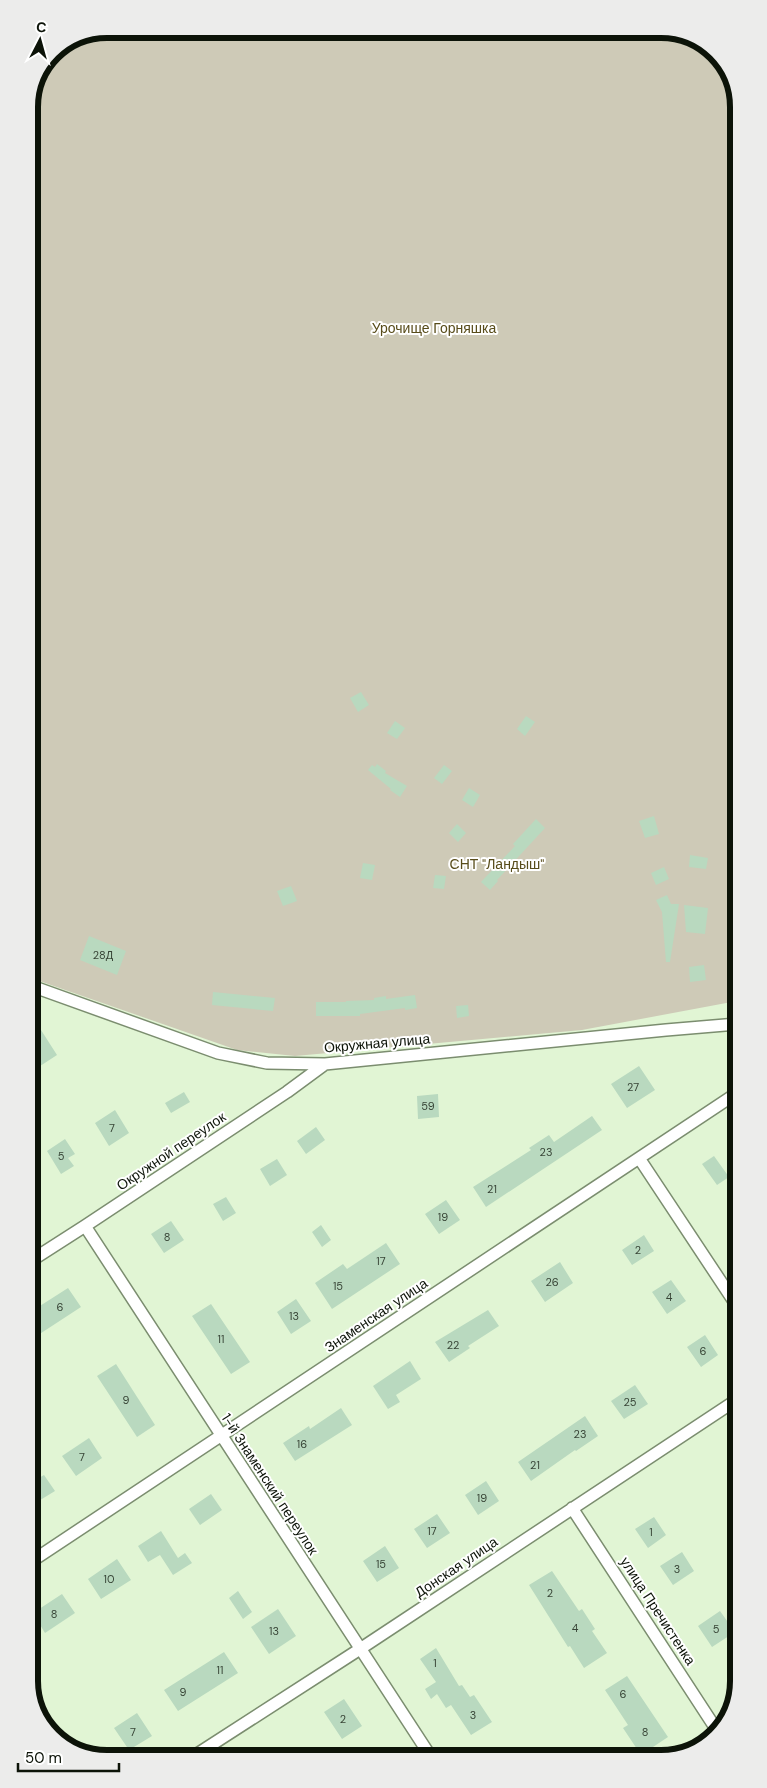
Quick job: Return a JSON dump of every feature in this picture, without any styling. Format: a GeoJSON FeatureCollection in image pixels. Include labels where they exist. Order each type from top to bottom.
{"type":"FeatureCollection","features":[{"type":"Feature","properties":{"kind":"street","name":"Окружная улица"},"geometry":{"type":"LineString","coordinates":[[38,988],[218,1053],[267,1063],[325,1064],[730,1025]]}},
{"type":"Feature","properties":{"kind":"street","name":"Окружной переулок"},"geometry":{"type":"LineString","coordinates":[[38,1256],[287,1092],[325,1064]]}},
{"type":"Feature","properties":{"kind":"street","name":"Знаменская улица"},"geometry":{"type":"LineString","coordinates":[[38,1557],[730,1098]]}},
{"type":"Feature","properties":{"kind":"street"},"geometry":{"type":"LineString","coordinates":[[639,1158],[730,1295]]}},
{"type":"Feature","properties":{"kind":"street","name":"1-й Знаменский переулок"},"geometry":{"type":"LineString","coordinates":[[85,1226],[426,1750]]}},
{"type":"Feature","properties":{"kind":"street","name":"Донская улица"},"geometry":{"type":"LineString","coordinates":[[204,1750],[360,1650],[730,1404]]}},
{"type":"Feature","properties":{"kind":"street","name":"улица Пречистенка"},"geometry":{"type":"LineString","coordinates":[[572,1508],[713,1725]]}},
{"type":"Feature","properties":{"kind":"green space","name":"Урочище Горняшка"},"geometry":{"type":"Polygon","coordinates":[[[98,38],[665,38],[683,41],[702,52],[715,65],[726,84],[730,107],[730,1002],[582,1030],[295,1056],[237,1050],[38,980],[38,102],[40,89],[52,65],[65,65],[65,52],[84,41],[98,38]]]}},
{"type":"Feature","properties":{"kind":"building"},"geometry":{"type":"Polygon","coordinates":[[[361,692],[369,705],[358,712],[350,698],[361,692]]]}},
{"type":"Feature","properties":{"kind":"building"},"geometry":{"type":"Polygon","coordinates":[[[526,716],[535,722],[525,736],[517,729],[526,716]]]}},
{"type":"Feature","properties":{"kind":"building"},"geometry":{"type":"Polygon","coordinates":[[[395,721],[405,728],[397,739],[387,733],[395,721]]]}},
{"type":"Feature","properties":{"kind":"building"},"geometry":{"type":"Polygon","coordinates":[[[377,764],[386,771],[385,773],[407,786],[400,797],[368,770],[372,765],[375,767],[377,764]]]}},
{"type":"Feature","properties":{"kind":"building"},"geometry":{"type":"Polygon","coordinates":[[[444,765],[452,771],[442,784],[434,778],[444,765]]]}},
{"type":"Feature","properties":{"kind":"building"},"geometry":{"type":"Polygon","coordinates":[[[469,788],[480,795],[473,807],[462,800],[469,788]]]}},
{"type":"Feature","properties":{"kind":"building"},"geometry":{"type":"Polygon","coordinates":[[[654,816],[659,834],[645,838],[639,821],[654,816]]]}},
{"type":"Feature","properties":{"kind":"building"},"geometry":{"type":"Polygon","coordinates":[[[536,819],[545,828],[490,890],[481,882],[515,846],[513,844],[536,819]]]}},
{"type":"Feature","properties":{"kind":"building"},"geometry":{"type":"Polygon","coordinates":[[[457,824],[466,833],[458,842],[449,833],[457,824]]]}},
{"type":"Feature","properties":{"kind":"building"},"geometry":{"type":"Polygon","coordinates":[[[690,855],[708,858],[706,869],[689,867],[690,855]]]}},
{"type":"Feature","properties":{"kind":"building"},"geometry":{"type":"Polygon","coordinates":[[[363,863],[375,865],[372,880],[360,878],[363,863]]]}},
{"type":"Feature","properties":{"kind":"building"},"geometry":{"type":"Polygon","coordinates":[[[664,867],[669,879],[656,885],[651,873],[664,867]]]}},
{"type":"Feature","properties":{"kind":"building"},"geometry":{"type":"Polygon","coordinates":[[[435,875],[446,876],[444,889],[433,888],[435,875]]]}},
{"type":"Feature","properties":{"kind":"building"},"geometry":{"type":"Polygon","coordinates":[[[291,886],[297,901],[283,906],[277,891],[291,886]]]}},
{"type":"Feature","properties":{"kind":"building"},"geometry":{"type":"Polygon","coordinates":[[[667,895],[671,904],[679,904],[670,962],[666,962],[662,912],[656,900],[667,895]]]}},
{"type":"Feature","properties":{"kind":"building"},"geometry":{"type":"Polygon","coordinates":[[[684,905],[708,908],[705,934],[686,932],[684,905]]]}},
{"type":"Feature","properties":{"kind":"building"},"geometry":{"type":"Polygon","coordinates":[[[89,936],[126,951],[117,975],[80,960],[89,936]]]}},
{"type":"Feature","properties":{"kind":"building"},"geometry":{"type":"Polygon","coordinates":[[[704,965],[706,980],[690,982],[689,967],[704,965]]]}},
{"type":"Feature","properties":{"kind":"building"},"geometry":{"type":"Polygon","coordinates":[[[213,992],[275,998],[273,1011],[212,1005],[213,992]]]}},
{"type":"Feature","properties":{"kind":"building"},"geometry":{"type":"Polygon","coordinates":[[[415,995],[417,1008],[360,1014],[360,1016],[316,1016],[316,1002],[346,1002],[374,1000],[374,998],[386,996],[386,999],[415,995]]]}},
{"type":"Feature","properties":{"kind":"building"},"geometry":{"type":"Polygon","coordinates":[[[468,1005],[469,1016],[457,1018],[456,1006],[468,1005]]]}},
{"type":"Feature","properties":{"kind":"building"},"geometry":{"type":"Polygon","coordinates":[[[41,1030],[57,1055],[38,1067],[38,1032],[41,1030]]]}},
{"type":"Feature","properties":{"kind":"building"},"geometry":{"type":"Polygon","coordinates":[[[639,1066],[655,1090],[627,1108],[611,1084],[639,1066]]]}},
{"type":"Feature","properties":{"kind":"building"},"geometry":{"type":"Polygon","coordinates":[[[184,1092],[190,1102],[171,1113],[165,1103],[184,1092]]]}},
{"type":"Feature","properties":{"kind":"building"},"geometry":{"type":"Polygon","coordinates":[[[438,1094],[439,1117],[418,1119],[417,1096],[438,1094]]]}},
{"type":"Feature","properties":{"kind":"building"},"geometry":{"type":"Polygon","coordinates":[[[115,1110],[129,1133],[109,1146],[95,1123],[115,1110]]]}},
{"type":"Feature","properties":{"kind":"building"},"geometry":{"type":"Polygon","coordinates":[[[592,1116],[602,1130],[486,1207],[473,1187],[531,1150],[529,1148],[549,1135],[554,1142],[592,1116]]]}},
{"type":"Feature","properties":{"kind":"building"},"geometry":{"type":"Polygon","coordinates":[[[316,1127],[325,1140],[306,1154],[297,1141],[316,1127]]]}},
{"type":"Feature","properties":{"kind":"building"},"geometry":{"type":"Polygon","coordinates":[[[65,1139],[75,1154],[68,1158],[74,1166],[61,1174],[47,1151],[65,1139]]]}},
{"type":"Feature","properties":{"kind":"building"},"geometry":{"type":"Polygon","coordinates":[[[714,1156],[729,1177],[717,1185],[702,1164],[714,1156]]]}},
{"type":"Feature","properties":{"kind":"building"},"geometry":{"type":"Polygon","coordinates":[[[277,1159],[287,1175],[270,1186],[260,1169],[277,1159]]]}},
{"type":"Feature","properties":{"kind":"building"},"geometry":{"type":"Polygon","coordinates":[[[226,1197],[236,1213],[223,1221],[213,1204],[226,1197]]]}},
{"type":"Feature","properties":{"kind":"building"},"geometry":{"type":"Polygon","coordinates":[[[446,1200],[460,1220],[439,1234],[425,1214],[446,1200]]]}},
{"type":"Feature","properties":{"kind":"building"},"geometry":{"type":"Polygon","coordinates":[[[171,1221],[184,1240],[164,1253],[151,1234],[171,1221]]]}},
{"type":"Feature","properties":{"kind":"building"},"geometry":{"type":"Polygon","coordinates":[[[321,1225],[331,1240],[322,1247],[312,1232],[321,1225]]]}},
{"type":"Feature","properties":{"kind":"building"},"geometry":{"type":"Polygon","coordinates":[[[644,1235],[654,1251],[632,1265],[622,1250],[644,1235]]]}},
{"type":"Feature","properties":{"kind":"building"},"geometry":{"type":"Polygon","coordinates":[[[386,1243],[400,1264],[332,1309],[315,1283],[343,1264],[347,1269],[386,1243]]]}},
{"type":"Feature","properties":{"kind":"building"},"geometry":{"type":"Polygon","coordinates":[[[560,1262],[573,1283],[545,1302],[531,1281],[560,1262]]]}},
{"type":"Feature","properties":{"kind":"building"},"geometry":{"type":"Polygon","coordinates":[[[671,1280],[686,1301],[667,1314],[652,1292],[671,1280]]]}},
{"type":"Feature","properties":{"kind":"building"},"geometry":{"type":"Polygon","coordinates":[[[68,1288],[81,1307],[38,1335],[38,1307],[68,1288]]]}},
{"type":"Feature","properties":{"kind":"building"},"geometry":{"type":"Polygon","coordinates":[[[296,1299],[311,1321],[291,1334],[277,1312],[296,1299]]]}},
{"type":"Feature","properties":{"kind":"building"},"geometry":{"type":"Polygon","coordinates":[[[211,1304],[250,1362],[231,1374],[192,1316],[211,1304]]]}},
{"type":"Feature","properties":{"kind":"building"},"geometry":{"type":"Polygon","coordinates":[[[488,1310],[499,1326],[468,1346],[470,1348],[449,1362],[435,1342],[488,1310]]]}},
{"type":"Feature","properties":{"kind":"building"},"geometry":{"type":"Polygon","coordinates":[[[705,1335],[718,1355],[701,1367],[687,1347],[705,1335]]]}},
{"type":"Feature","properties":{"kind":"building"},"geometry":{"type":"Polygon","coordinates":[[[410,1361],[421,1379],[396,1395],[400,1402],[388,1409],[373,1386],[410,1361]]]}},
{"type":"Feature","properties":{"kind":"building"},"geometry":{"type":"Polygon","coordinates":[[[116,1364],[155,1425],[137,1437],[97,1376],[116,1364]]]}},
{"type":"Feature","properties":{"kind":"building"},"geometry":{"type":"Polygon","coordinates":[[[635,1385],[648,1404],[624,1419],[611,1401],[635,1385]]]}},
{"type":"Feature","properties":{"kind":"building"},"geometry":{"type":"Polygon","coordinates":[[[341,1408],[352,1425],[295,1461],[283,1443],[309,1426],[310,1429],[341,1408]]]}},
{"type":"Feature","properties":{"kind":"building"},"geometry":{"type":"Polygon","coordinates":[[[585,1416],[598,1436],[531,1481],[518,1462],[585,1416]]]}},
{"type":"Feature","properties":{"kind":"building"},"geometry":{"type":"Polygon","coordinates":[[[89,1438],[102,1458],[76,1476],[62,1456],[89,1438]]]}},
{"type":"Feature","properties":{"kind":"building"},"geometry":{"type":"Polygon","coordinates":[[[44,1475],[55,1491],[38,1501],[38,1478],[44,1475]]]}},
{"type":"Feature","properties":{"kind":"building"},"geometry":{"type":"Polygon","coordinates":[[[486,1481],[499,1501],[478,1515],[465,1495],[486,1481]]]}},
{"type":"Feature","properties":{"kind":"building"},"geometry":{"type":"Polygon","coordinates":[[[211,1494],[222,1510],[200,1525],[189,1509],[211,1494]]]}},
{"type":"Feature","properties":{"kind":"building"},"geometry":{"type":"Polygon","coordinates":[[[437,1514],[450,1533],[427,1548],[414,1529],[437,1514]]]}},
{"type":"Feature","properties":{"kind":"building"},"geometry":{"type":"Polygon","coordinates":[[[654,1517],[666,1535],[648,1548],[635,1529],[654,1517]]]}},
{"type":"Feature","properties":{"kind":"building"},"geometry":{"type":"Polygon","coordinates":[[[161,1531],[178,1558],[185,1553],[192,1563],[173,1575],[160,1555],[148,1562],[138,1546],[161,1531]]]}},
{"type":"Feature","properties":{"kind":"building"},"geometry":{"type":"Polygon","coordinates":[[[385,1546],[399,1568],[377,1582],[363,1561],[385,1546]]]}},
{"type":"Feature","properties":{"kind":"building"},"geometry":{"type":"Polygon","coordinates":[[[682,1552],[694,1571],[673,1585],[660,1566],[682,1552]]]}},
{"type":"Feature","properties":{"kind":"building"},"geometry":{"type":"Polygon","coordinates":[[[117,1559],[131,1580],[101,1599],[88,1579],[117,1559]]]}},
{"type":"Feature","properties":{"kind":"building"},"geometry":{"type":"Polygon","coordinates":[[[552,1571],[579,1611],[582,1609],[595,1629],[592,1631],[607,1653],[584,1668],[570,1646],[568,1647],[529,1585],[552,1571]]]}},
{"type":"Feature","properties":{"kind":"building"},"geometry":{"type":"Polygon","coordinates":[[[238,1591],[252,1612],[243,1619],[229,1598],[238,1591]]]}},
{"type":"Feature","properties":{"kind":"building"},"geometry":{"type":"Polygon","coordinates":[[[62,1594],[75,1613],[45,1633],[38,1621],[38,1610],[62,1594]]]}},
{"type":"Feature","properties":{"kind":"building"},"geometry":{"type":"Polygon","coordinates":[[[278,1609],[296,1636],[269,1654],[251,1627],[278,1609]]]}},
{"type":"Feature","properties":{"kind":"building"},"geometry":{"type":"Polygon","coordinates":[[[720,1611],[730,1625],[730,1635],[712,1647],[698,1626],[720,1611]]]}},
{"type":"Feature","properties":{"kind":"building"},"geometry":{"type":"Polygon","coordinates":[[[436,1648],[459,1686],[462,1685],[470,1697],[474,1695],[492,1722],[471,1735],[451,1705],[446,1708],[437,1694],[431,1699],[425,1689],[436,1682],[420,1659],[436,1648]]]}},
{"type":"Feature","properties":{"kind":"building"},"geometry":{"type":"Polygon","coordinates":[[[224,1652],[238,1673],[178,1711],[164,1690],[224,1652]]]}},
{"type":"Feature","properties":{"kind":"building"},"geometry":{"type":"Polygon","coordinates":[[[627,1676],[668,1737],[648,1750],[638,1750],[623,1728],[628,1725],[605,1690],[627,1676]]]}},
{"type":"Feature","properties":{"kind":"building"},"geometry":{"type":"Polygon","coordinates":[[[344,1699],[362,1726],[342,1739],[324,1712],[344,1699]]]}},
{"type":"Feature","properties":{"kind":"building"},"geometry":{"type":"Polygon","coordinates":[[[137,1713],[152,1736],[129,1750],[114,1728],[137,1713]]]}},
{"type":"Feature","properties":{"kind":"park label","name":"СНТ \"Ландыш\""},"geometry":{"type":"Point","coordinates":[497,864]}}]}
